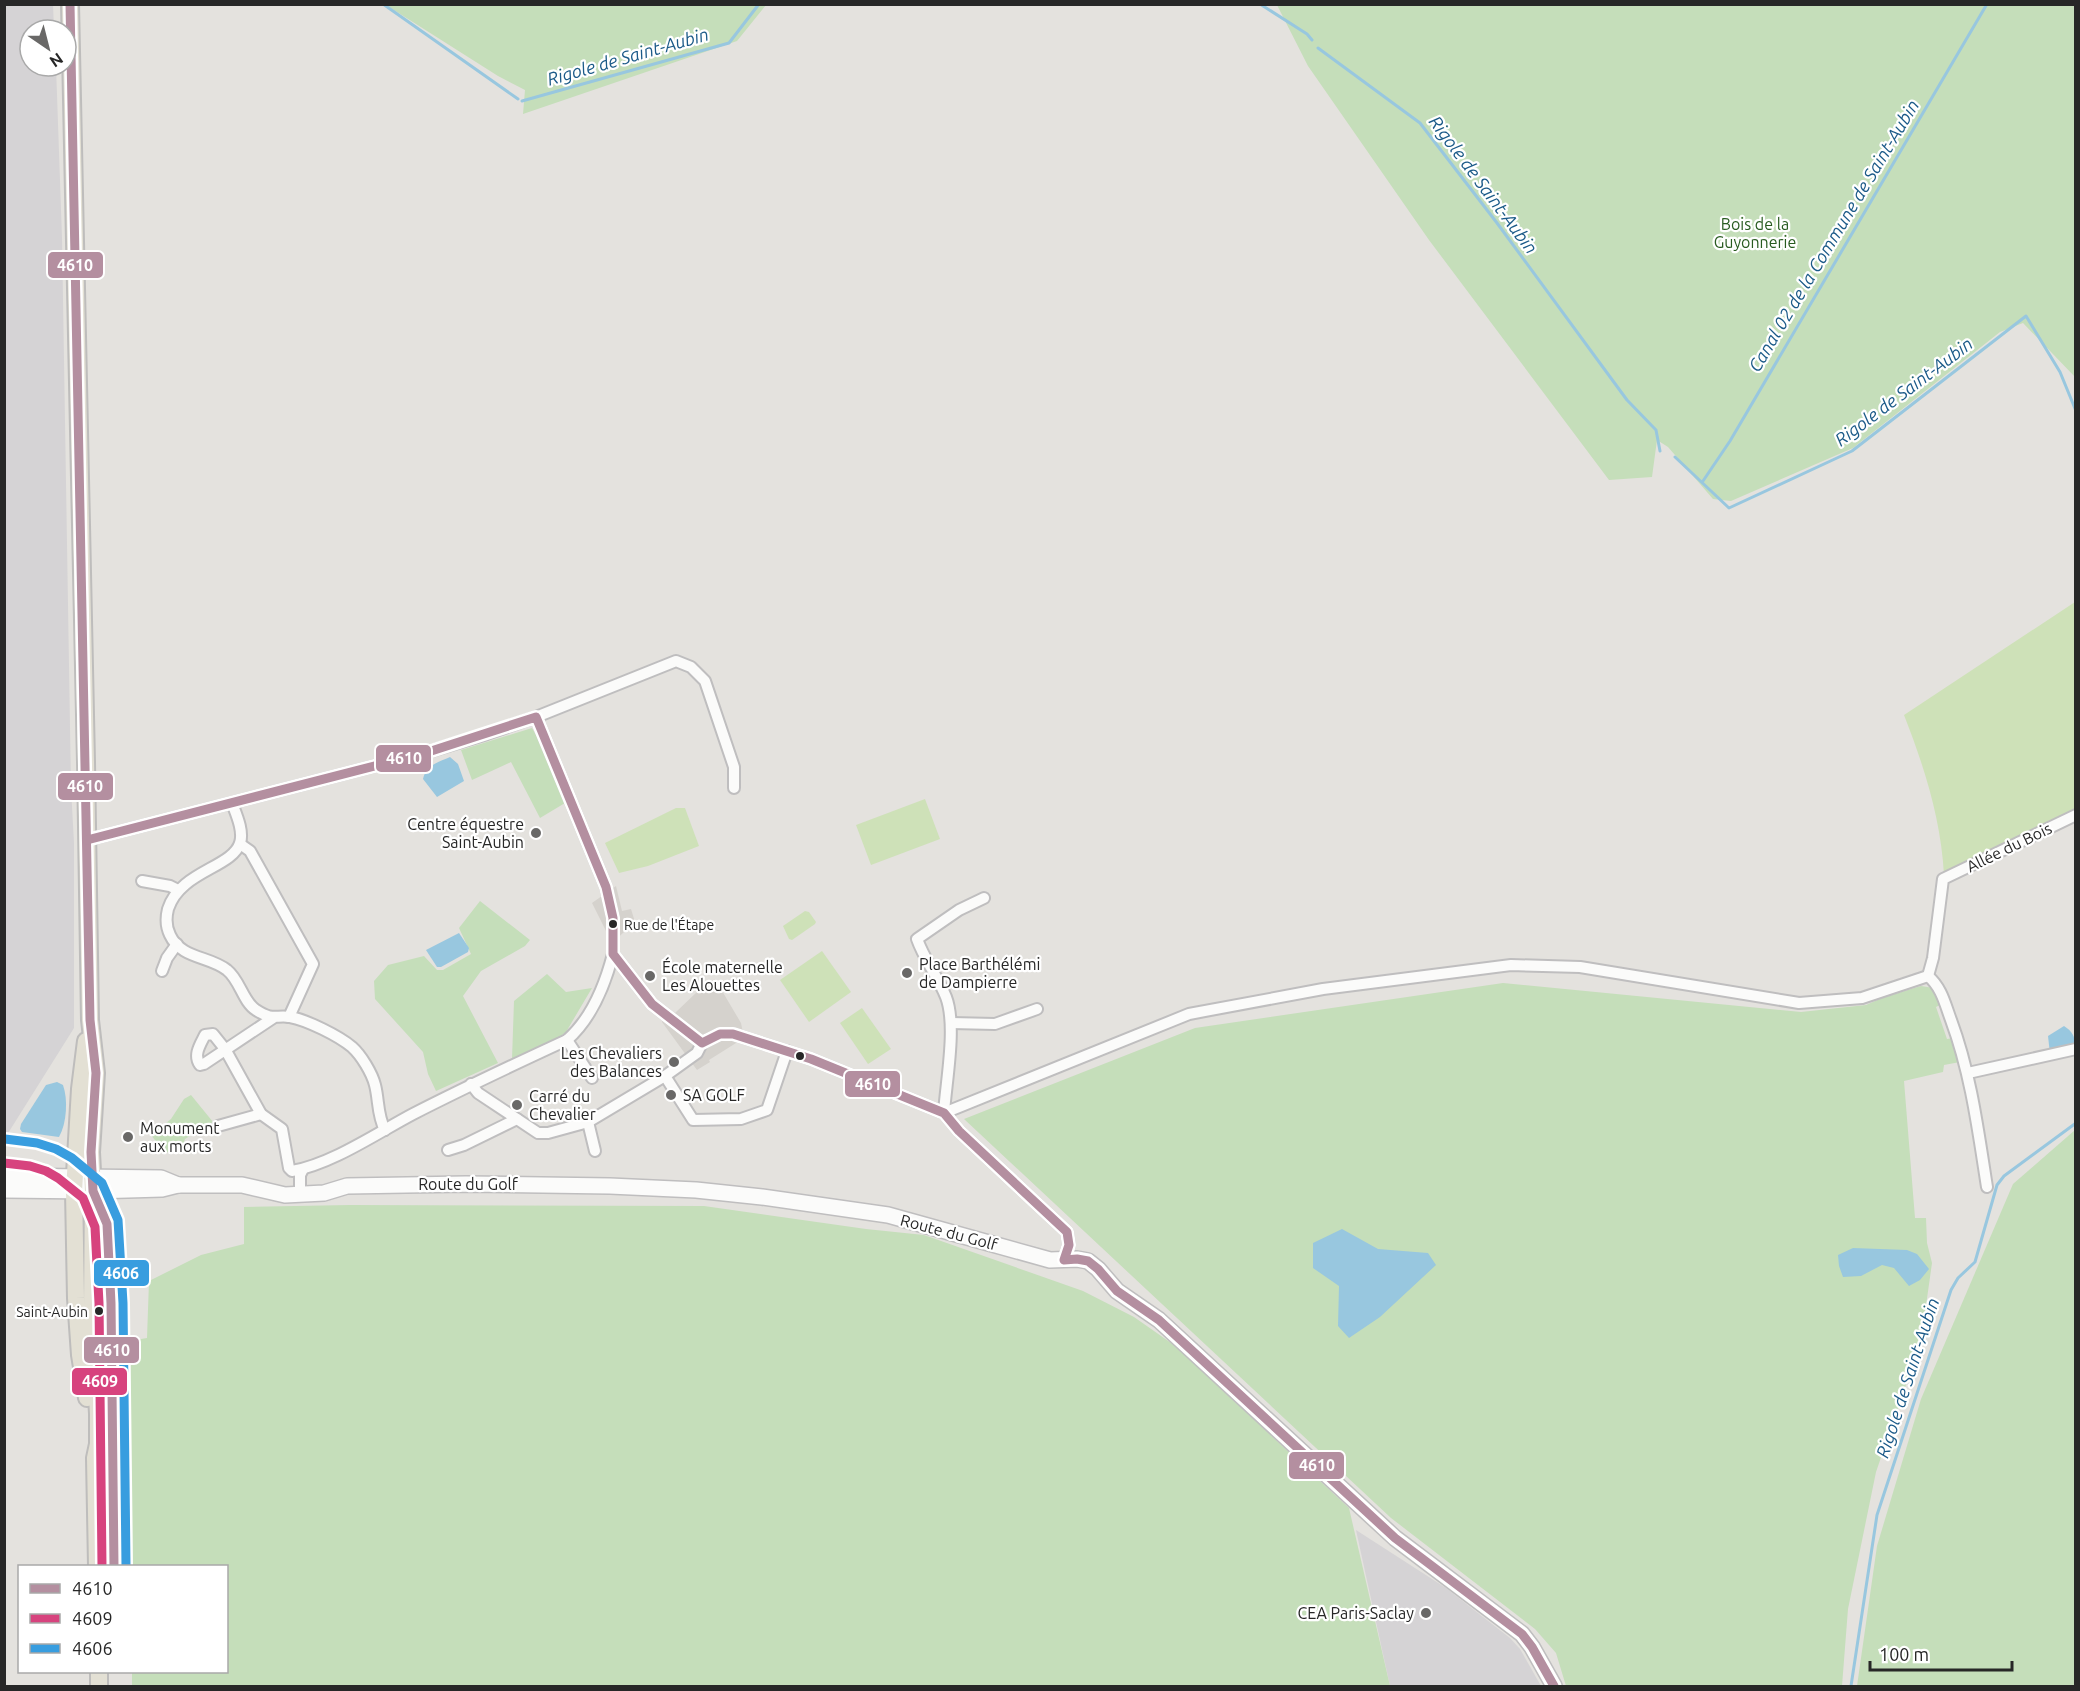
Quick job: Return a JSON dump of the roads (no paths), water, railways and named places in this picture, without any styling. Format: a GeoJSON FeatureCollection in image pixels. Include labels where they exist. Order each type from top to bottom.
{"type":"FeatureCollection","features":[{"type":"Feature","properties":{"kind":"main road"},"geometry":{"type":"LineString","coordinates":[[70,4],[90,1020],[96,1073],[91,1152],[92,1306],[98,1444],[95,1458],[97,1565]]}},
{"type":"Feature","properties":{"kind":"main road"},"geometry":{"type":"LineString","coordinates":[[90,1020],[70,1181],[80,1355],[86,1383],[91,1444],[95,1458]]}},
{"type":"Feature","properties":{"kind":"street"},"geometry":{"type":"LineString","coordinates":[[87,840],[425,753],[536,717],[676,662],[691,667],[705,681],[734,767],[735,788]]}},
{"type":"Feature","properties":{"kind":"street"},"geometry":{"type":"LineString","coordinates":[[273,1018],[225,1049],[261,1114],[282,1129],[288,1168],[292,1171],[303,1169],[339,1154],[471,1084],[567,1040],[578,1030],[599,995],[613,954],[613,918],[606,887],[536,717]]}},
{"type":"Feature","properties":{"kind":"street"},"geometry":{"type":"LineString","coordinates":[[232,803],[240,829],[240,844],[234,853],[178,890],[167,912],[167,926],[171,937],[187,953],[222,966],[230,972],[254,1009],[273,1018],[289,1017],[305,1022],[351,1046],[375,1084],[380,1121],[384,1130]]}},
{"type":"Feature","properties":{"kind":"street","name":"Allée du Bois"},"geometry":{"type":"LineString","coordinates":[[1928,976],[1933,958],[1943,879],[2076,815]]}},
{"type":"Feature","properties":{"kind":"street"},"geometry":{"type":"LineString","coordinates":[[240,844],[250,851],[313,964],[289,1017]]}},
{"type":"Feature","properties":{"kind":"street"},"geometry":{"type":"LineString","coordinates":[[142,881],[170,886],[178,890]]}},
{"type":"Feature","properties":{"kind":"street"},"geometry":{"type":"LineString","coordinates":[[944,1113],[951,1023],[946,998],[916,939],[959,910],[984,898]]}},
{"type":"Feature","properties":{"kind":"street"},"geometry":{"type":"LineString","coordinates":[[162,971],[167,958],[177,944]]}},
{"type":"Feature","properties":{"kind":"street"},"geometry":{"type":"LineString","coordinates":[[613,954],[652,1004],[702,1043]]}},
{"type":"Feature","properties":{"kind":"street"},"geometry":{"type":"LineString","coordinates":[[944,1113],[1189,1014],[1323,989],[1511,965],[1580,967],[1799,1003],[1862,998],[1928,976],[1941,990],[1968,1073],[1987,1187]]}},
{"type":"Feature","properties":{"kind":"street"},"geometry":{"type":"LineString","coordinates":[[951,1023],[995,1024],[1037,1009]]}},
{"type":"Feature","properties":{"kind":"street"},"geometry":{"type":"LineString","coordinates":[[471,1084],[478,1093],[538,1133],[545,1134],[588,1122],[665,1076],[697,1053],[702,1043],[720,1034],[733,1034],[787,1051],[944,1113],[959,1131],[1067,1232],[1069,1245],[1064,1260]]}},
{"type":"Feature","properties":{"kind":"street"},"geometry":{"type":"LineString","coordinates":[[567,1040],[592,1078]]}},
{"type":"Feature","properties":{"kind":"street"},"geometry":{"type":"LineString","coordinates":[[1968,1073],[2076,1049]]}},
{"type":"Feature","properties":{"kind":"street"},"geometry":{"type":"LineString","coordinates":[[665,1076],[693,1120],[741,1119],[767,1110],[787,1051]]}},
{"type":"Feature","properties":{"kind":"street"},"geometry":{"type":"LineString","coordinates":[[218,1126],[261,1114]]}},
{"type":"Feature","properties":{"kind":"street"},"geometry":{"type":"LineString","coordinates":[[447,1150],[464,1145],[518,1119]]}},
{"type":"Feature","properties":{"kind":"street"},"geometry":{"type":"LineString","coordinates":[[588,1122],[595,1151]]}},
{"type":"Feature","properties":{"kind":"street"},"geometry":{"type":"LineString","coordinates":[[300,1194],[300,1175],[303,1169]]}},
{"type":"Feature","properties":{"kind":"street"},"geometry":{"type":"LineString","coordinates":[[4,1176],[70,1181]]}},
{"type":"Feature","properties":{"kind":"street","name":"Route du Golf"},"geometry":{"type":"LineString","coordinates":[[70,1181],[93,1184],[161,1178],[178,1185],[242,1185],[285,1195],[324,1193],[347,1186],[421,1184],[610,1186],[696,1190],[888,1215],[1050,1260],[1088,1261],[1117,1291],[1159,1320],[1395,1538],[1522,1634],[1554,1686]]}},
{"type":"Feature","properties":{"kind":"street"},"geometry":{"type":"LineString","coordinates":[[4,1190],[70,1181]]}},
{"type":"Feature","properties":{"kind":"water"},"geometry":{"type":"Polygon","coordinates":[[[450,757],[458,764],[464,781],[437,797],[423,779],[430,767],[450,757]]]}},
{"type":"Feature","properties":{"kind":"water"},"geometry":{"type":"Polygon","coordinates":[[[459,933],[469,948],[468,952],[437,967],[426,950],[459,933]]]}},
{"type":"Feature","properties":{"kind":"water"},"geometry":{"type":"Polygon","coordinates":[[[2064,1026],[2072,1034],[2075,1046],[2050,1054],[2048,1036],[2064,1026]]]}},
{"type":"Feature","properties":{"kind":"water"},"geometry":{"type":"Polygon","coordinates":[[[57,1082],[63,1085],[66,1104],[64,1125],[59,1137],[22,1132],[21,1124],[46,1085],[57,1082]]]}},
{"type":"Feature","properties":{"kind":"water"},"geometry":{"type":"Polygon","coordinates":[[[1342,1229],[1378,1249],[1428,1253],[1436,1265],[1380,1317],[1349,1338],[1338,1326],[1339,1286],[1313,1268],[1313,1243],[1342,1229]]]}},
{"type":"Feature","properties":{"kind":"water"},"geometry":{"type":"Polygon","coordinates":[[[1853,1248],[1907,1250],[1917,1254],[1929,1269],[1920,1280],[1909,1286],[1894,1268],[1882,1265],[1861,1276],[1843,1277],[1838,1255],[1853,1248]]]}},
{"type":"Feature","properties":{"kind":"waterway","name":"Rigole de Saint-Aubin"},"geometry":{"type":"LineString","coordinates":[[383,4],[518,99]]}},
{"type":"Feature","properties":{"kind":"waterway","name":"Rigole de Saint-Aubin"},"geometry":{"type":"LineString","coordinates":[[522,101],[729,43],[759,4]]}},
{"type":"Feature","properties":{"kind":"waterway","name":"Rigole de Saint-Aubin"},"geometry":{"type":"LineString","coordinates":[[1260,4],[1307,34],[1312,40]]}},
{"type":"Feature","properties":{"kind":"waterway","name":"Canal 02 de la Commune de Saint-Aubin"},"geometry":{"type":"LineString","coordinates":[[1703,481],[1730,441],[1987,4]]}},
{"type":"Feature","properties":{"kind":"waterway","name":"Rigole de Saint-Aubin"},"geometry":{"type":"LineString","coordinates":[[1318,48],[1420,123],[1497,223],[1627,400],[1656,430],[1660,451]]}},
{"type":"Feature","properties":{"kind":"waterway","name":"Rigole de Saint-Aubin"},"geometry":{"type":"LineString","coordinates":[[1675,457],[1729,508],[1852,451],[2026,316],[2060,372],[2076,411]]}},
{"type":"Feature","properties":{"kind":"waterway","name":"Rigole de Saint-Aubin"},"geometry":{"type":"LineString","coordinates":[[1851,1686],[1877,1515],[1951,1290],[1958,1278],[1975,1262],[1997,1185],[2004,1176],[2076,1123]]}},
{"type":"Feature","properties":{"kind":"place","name":"Centre équestre Saint-Aubin"},"geometry":{"type":"Point","coordinates":[536,833]}},
{"type":"Feature","properties":{"kind":"place","name":"Rue de l'Étape"},"geometry":{"type":"Point","coordinates":[613,924]}},
{"type":"Feature","properties":{"kind":"place","name":"Place Barthélémi de Dampierre"},"geometry":{"type":"Point","coordinates":[907,973]}},
{"type":"Feature","properties":{"kind":"place","name":"École maternelle Les Alouettes"},"geometry":{"type":"Point","coordinates":[650,976]}},
{"type":"Feature","properties":{"kind":"place","name":"Les Chevaliers des Balances"},"geometry":{"type":"Point","coordinates":[674,1062]}},
{"type":"Feature","properties":{"kind":"place","name":"SA GOLF"},"geometry":{"type":"Point","coordinates":[671,1095]}},
{"type":"Feature","properties":{"kind":"place","name":"Carré du Chevalier"},"geometry":{"type":"Point","coordinates":[517,1105]}},
{"type":"Feature","properties":{"kind":"place","name":"Monument aux morts"},"geometry":{"type":"Point","coordinates":[128,1137]}},
{"type":"Feature","properties":{"kind":"place","name":"Saint-Aubin"},"geometry":{"type":"Point","coordinates":[99,1311]}},
{"type":"Feature","properties":{"kind":"place","name":"CEA Paris-Saclay"},"geometry":{"type":"Point","coordinates":[1426,1613]}},
{"type":"Feature","properties":{"kind":"park label","name":"Bois de la Guyonnerie"},"geometry":{"type":"Point","coordinates":[1755,233]}}]}
